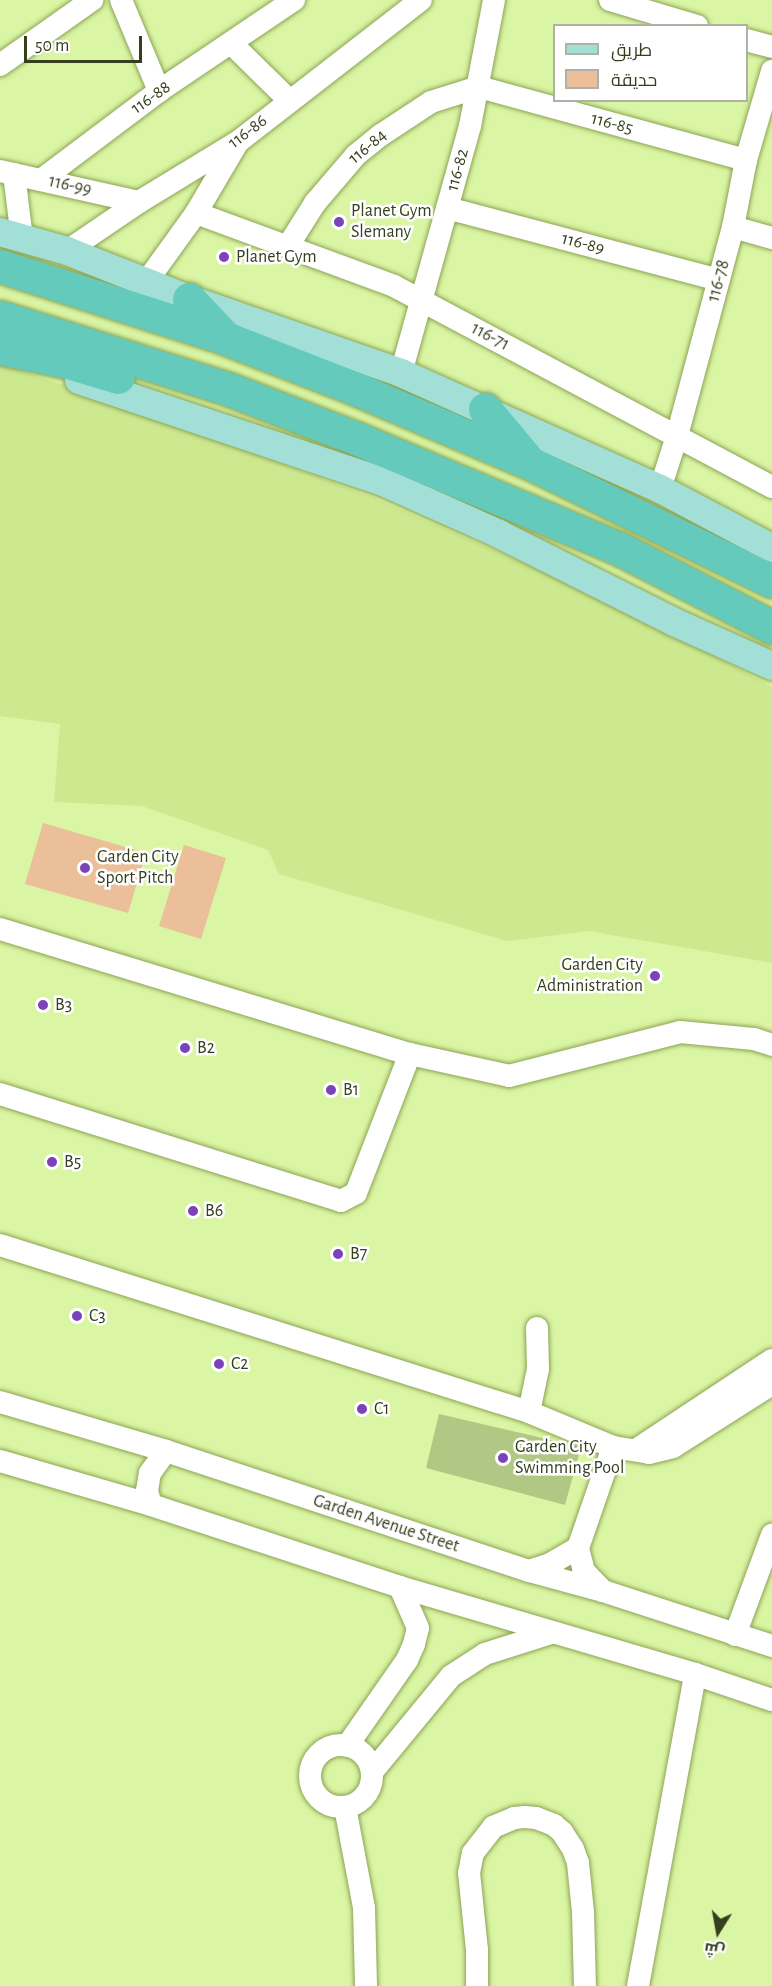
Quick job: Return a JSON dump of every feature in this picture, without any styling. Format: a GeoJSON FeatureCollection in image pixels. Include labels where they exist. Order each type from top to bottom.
{"type":"FeatureCollection","features":[{"type":"Feature","properties":{"kind":"highway"},"geometry":{"type":"LineString","coordinates":[[0,267],[225,338],[354,388],[531,464],[772,581]]}},
{"type":"Feature","properties":{"kind":"highway"},"geometry":{"type":"LineString","coordinates":[[189,299],[225,338]]}},
{"type":"Feature","properties":{"kind":"highway"},"geometry":{"type":"LineString","coordinates":[[0,317],[231,390],[377,446],[620,549],[772,627]]}},
{"type":"Feature","properties":{"kind":"highway"},"geometry":{"type":"LineString","coordinates":[[0,348],[68,362],[299,431],[377,446]]}},
{"type":"Feature","properties":{"kind":"highway"},"geometry":{"type":"LineString","coordinates":[[485,409],[531,464]]}},
{"type":"Feature","properties":{"kind":"main road"},"geometry":{"type":"LineString","coordinates":[[11,235],[67,251],[189,299],[401,373],[660,489],[772,548]]}},
{"type":"Feature","properties":{"kind":"main road"},"geometry":{"type":"LineString","coordinates":[[0,354],[383,482],[499,534],[674,622],[772,666]]}},
{"type":"Feature","properties":{"kind":"street"},"geometry":{"type":"LineString","coordinates":[[0,65],[92,0]]}},
{"type":"Feature","properties":{"kind":"street"},"geometry":{"type":"LineString","coordinates":[[121,0],[159,92]]}},
{"type":"Feature","properties":{"kind":"street","name":"116-88"},"geometry":{"type":"LineString","coordinates":[[40,180],[159,92],[294,0]]}},
{"type":"Feature","properties":{"kind":"street","name":"116-86"},"geometry":{"type":"LineString","coordinates":[[67,251],[139,202],[239,141],[421,0]]}},
{"type":"Feature","properties":{"kind":"street","name":"116-82"},"geometry":{"type":"LineString","coordinates":[[401,373],[479,87],[494,0]]}},
{"type":"Feature","properties":{"kind":"street"},"geometry":{"type":"LineString","coordinates":[[610,0],[663,7],[693,24]]}},
{"type":"Feature","properties":{"kind":"street"},"geometry":{"type":"LineString","coordinates":[[748,40],[772,47]]}},
{"type":"Feature","properties":{"kind":"street"},"geometry":{"type":"LineString","coordinates":[[232,44],[289,100]]}},
{"type":"Feature","properties":{"kind":"street","name":"116-78"},"geometry":{"type":"LineString","coordinates":[[660,489],[677,436],[734,227],[746,160],[772,71]]}},
{"type":"Feature","properties":{"kind":"street","name":"116-85"},"geometry":{"type":"LineString","coordinates":[[479,87],[746,160]]}},
{"type":"Feature","properties":{"kind":"street","name":"116-84"},"geometry":{"type":"LineString","coordinates":[[288,246],[315,203],[356,155],[381,135],[425,106],[444,96],[479,87]]}},
{"type":"Feature","properties":{"kind":"street"},"geometry":{"type":"LineString","coordinates":[[147,281],[196,213],[239,141]]}},
{"type":"Feature","properties":{"kind":"street"},"geometry":{"type":"LineString","coordinates":[[7,172],[11,235]]}},
{"type":"Feature","properties":{"kind":"street","name":"116-99"},"geometry":{"type":"LineString","coordinates":[[7,172],[139,202]]}},
{"type":"Feature","properties":{"kind":"street","name":"116-89"},"geometry":{"type":"LineString","coordinates":[[447,208],[719,279]]}},
{"type":"Feature","properties":{"kind":"street","name":"116-71"},"geometry":{"type":"LineString","coordinates":[[196,213],[378,279],[772,487]]}},
{"type":"Feature","properties":{"kind":"street"},"geometry":{"type":"LineString","coordinates":[[734,227],[772,238]]}},
{"type":"Feature","properties":{"kind":"street"},"geometry":{"type":"LineString","coordinates":[[0,929],[410,1054],[509,1076],[680,1032],[754,1039],[772,1045]]}},
{"type":"Feature","properties":{"kind":"street"},"geometry":{"type":"LineString","coordinates":[[0,1094],[341,1201],[356,1193],[410,1054]]}},
{"type":"Feature","properties":{"kind":"street"},"geometry":{"type":"LineString","coordinates":[[0,1245],[529,1412],[613,1447],[636,1449],[649,1453],[673,1447],[772,1384]]}},
{"type":"Feature","properties":{"kind":"street"},"geometry":{"type":"LineString","coordinates":[[529,1412],[538,1369],[537,1328]]}},
{"type":"Feature","properties":{"kind":"street"},"geometry":{"type":"LineString","coordinates":[[636,1449],[772,1360]]}},
{"type":"Feature","properties":{"kind":"street","name":"Garden Avenue Street"},"geometry":{"type":"LineString","coordinates":[[0,1401],[166,1450],[529,1571],[772,1646]]}},
{"type":"Feature","properties":{"kind":"street"},"geometry":{"type":"LineString","coordinates":[[603,1592],[584,1571],[578,1548],[613,1447]]}},
{"type":"Feature","properties":{"kind":"street"},"geometry":{"type":"LineString","coordinates":[[151,1505],[147,1491],[150,1473],[166,1450]]}},
{"type":"Feature","properties":{"kind":"street"},"geometry":{"type":"LineString","coordinates":[[0,1461],[151,1505],[400,1587],[695,1674],[772,1700]]}},
{"type":"Feature","properties":{"kind":"street"},"geometry":{"type":"LineString","coordinates":[[735,1635],[772,1535]]}},
{"type":"Feature","properties":{"kind":"street"},"geometry":{"type":"LineString","coordinates":[[529,1571],[550,1564],[578,1548]]}},
{"type":"Feature","properties":{"kind":"street"},"geometry":{"type":"LineString","coordinates":[[347,1746],[407,1660],[414,1644],[418,1628],[400,1587]]}},
{"type":"Feature","properties":{"kind":"street"},"geometry":{"type":"LineString","coordinates":[[372,1773],[364,1755],[347,1746],[326,1749],[317,1756],[310,1776],[317,1796],[325,1803],[345,1807],[363,1799],[369,1791],[372,1773],[451,1676],[484,1654],[551,1633]]}},
{"type":"Feature","properties":{"kind":"street"},"geometry":{"type":"LineString","coordinates":[[638,1986],[695,1674]]}},
{"type":"Feature","properties":{"kind":"street"},"geometry":{"type":"LineString","coordinates":[[345,1807],[364,1908],[366,1986]]}},
{"type":"Feature","properties":{"kind":"street"},"geometry":{"type":"LineString","coordinates":[[477,1986],[477,1950],[469,1880],[473,1853],[485,1834],[493,1827],[513,1818],[525,1817],[536,1818],[554,1825],[562,1832],[573,1849],[578,1863],[583,1912],[585,1986]]}},
{"type":"Feature","properties":{"kind":"shaded area"},"geometry":{"type":"Polygon","coordinates":[[[0,364],[130,407],[376,499],[615,603],[772,687],[772,963],[589,931],[507,941],[279,874],[268,850],[142,806],[54,802],[60,724],[0,716],[0,364]]]}},
{"type":"Feature","properties":{"kind":"shaded area","name":"Garden City Swimming Pool"},"geometry":{"type":"Polygon","coordinates":[[[439,1414],[581,1447],[565,1505],[426,1468],[439,1414]]]}},
{"type":"Feature","properties":{"kind":"green space","name":"Garden City Sport Pitch"},"geometry":{"type":"Polygon","coordinates":[[[43,823],[146,853],[128,913],[25,884],[43,823]]]}},
{"type":"Feature","properties":{"kind":"green space","name":"Garden City Sport Pitch"},"geometry":{"type":"Polygon","coordinates":[[[184,845],[226,858],[201,939],[159,926],[184,845]]]}},
{"type":"Feature","properties":{"kind":"place","name":"Planet Gym Slemany"},"geometry":{"type":"Point","coordinates":[339,222]}},
{"type":"Feature","properties":{"kind":"place","name":"Planet Gym"},"geometry":{"type":"Point","coordinates":[224,257]}},
{"type":"Feature","properties":{"kind":"place","name":"Garden City Sport Pitch"},"geometry":{"type":"Point","coordinates":[85,868]}},
{"type":"Feature","properties":{"kind":"place","name":"Garden City Administration"},"geometry":{"type":"Point","coordinates":[655,976]}},
{"type":"Feature","properties":{"kind":"place","name":"B3"},"geometry":{"type":"Point","coordinates":[43,1005]}},
{"type":"Feature","properties":{"kind":"place","name":"B2"},"geometry":{"type":"Point","coordinates":[185,1048]}},
{"type":"Feature","properties":{"kind":"place","name":"B1"},"geometry":{"type":"Point","coordinates":[331,1090]}},
{"type":"Feature","properties":{"kind":"place","name":"B5"},"geometry":{"type":"Point","coordinates":[52,1162]}},
{"type":"Feature","properties":{"kind":"place","name":"B6"},"geometry":{"type":"Point","coordinates":[193,1211]}},
{"type":"Feature","properties":{"kind":"place","name":"B7"},"geometry":{"type":"Point","coordinates":[338,1254]}},
{"type":"Feature","properties":{"kind":"place","name":"C3"},"geometry":{"type":"Point","coordinates":[77,1316]}},
{"type":"Feature","properties":{"kind":"place","name":"C2"},"geometry":{"type":"Point","coordinates":[219,1364]}},
{"type":"Feature","properties":{"kind":"place","name":"C1"},"geometry":{"type":"Point","coordinates":[362,1409]}},
{"type":"Feature","properties":{"kind":"place","name":"Garden City Swimming Pool"},"geometry":{"type":"Point","coordinates":[503,1458]}}]}
